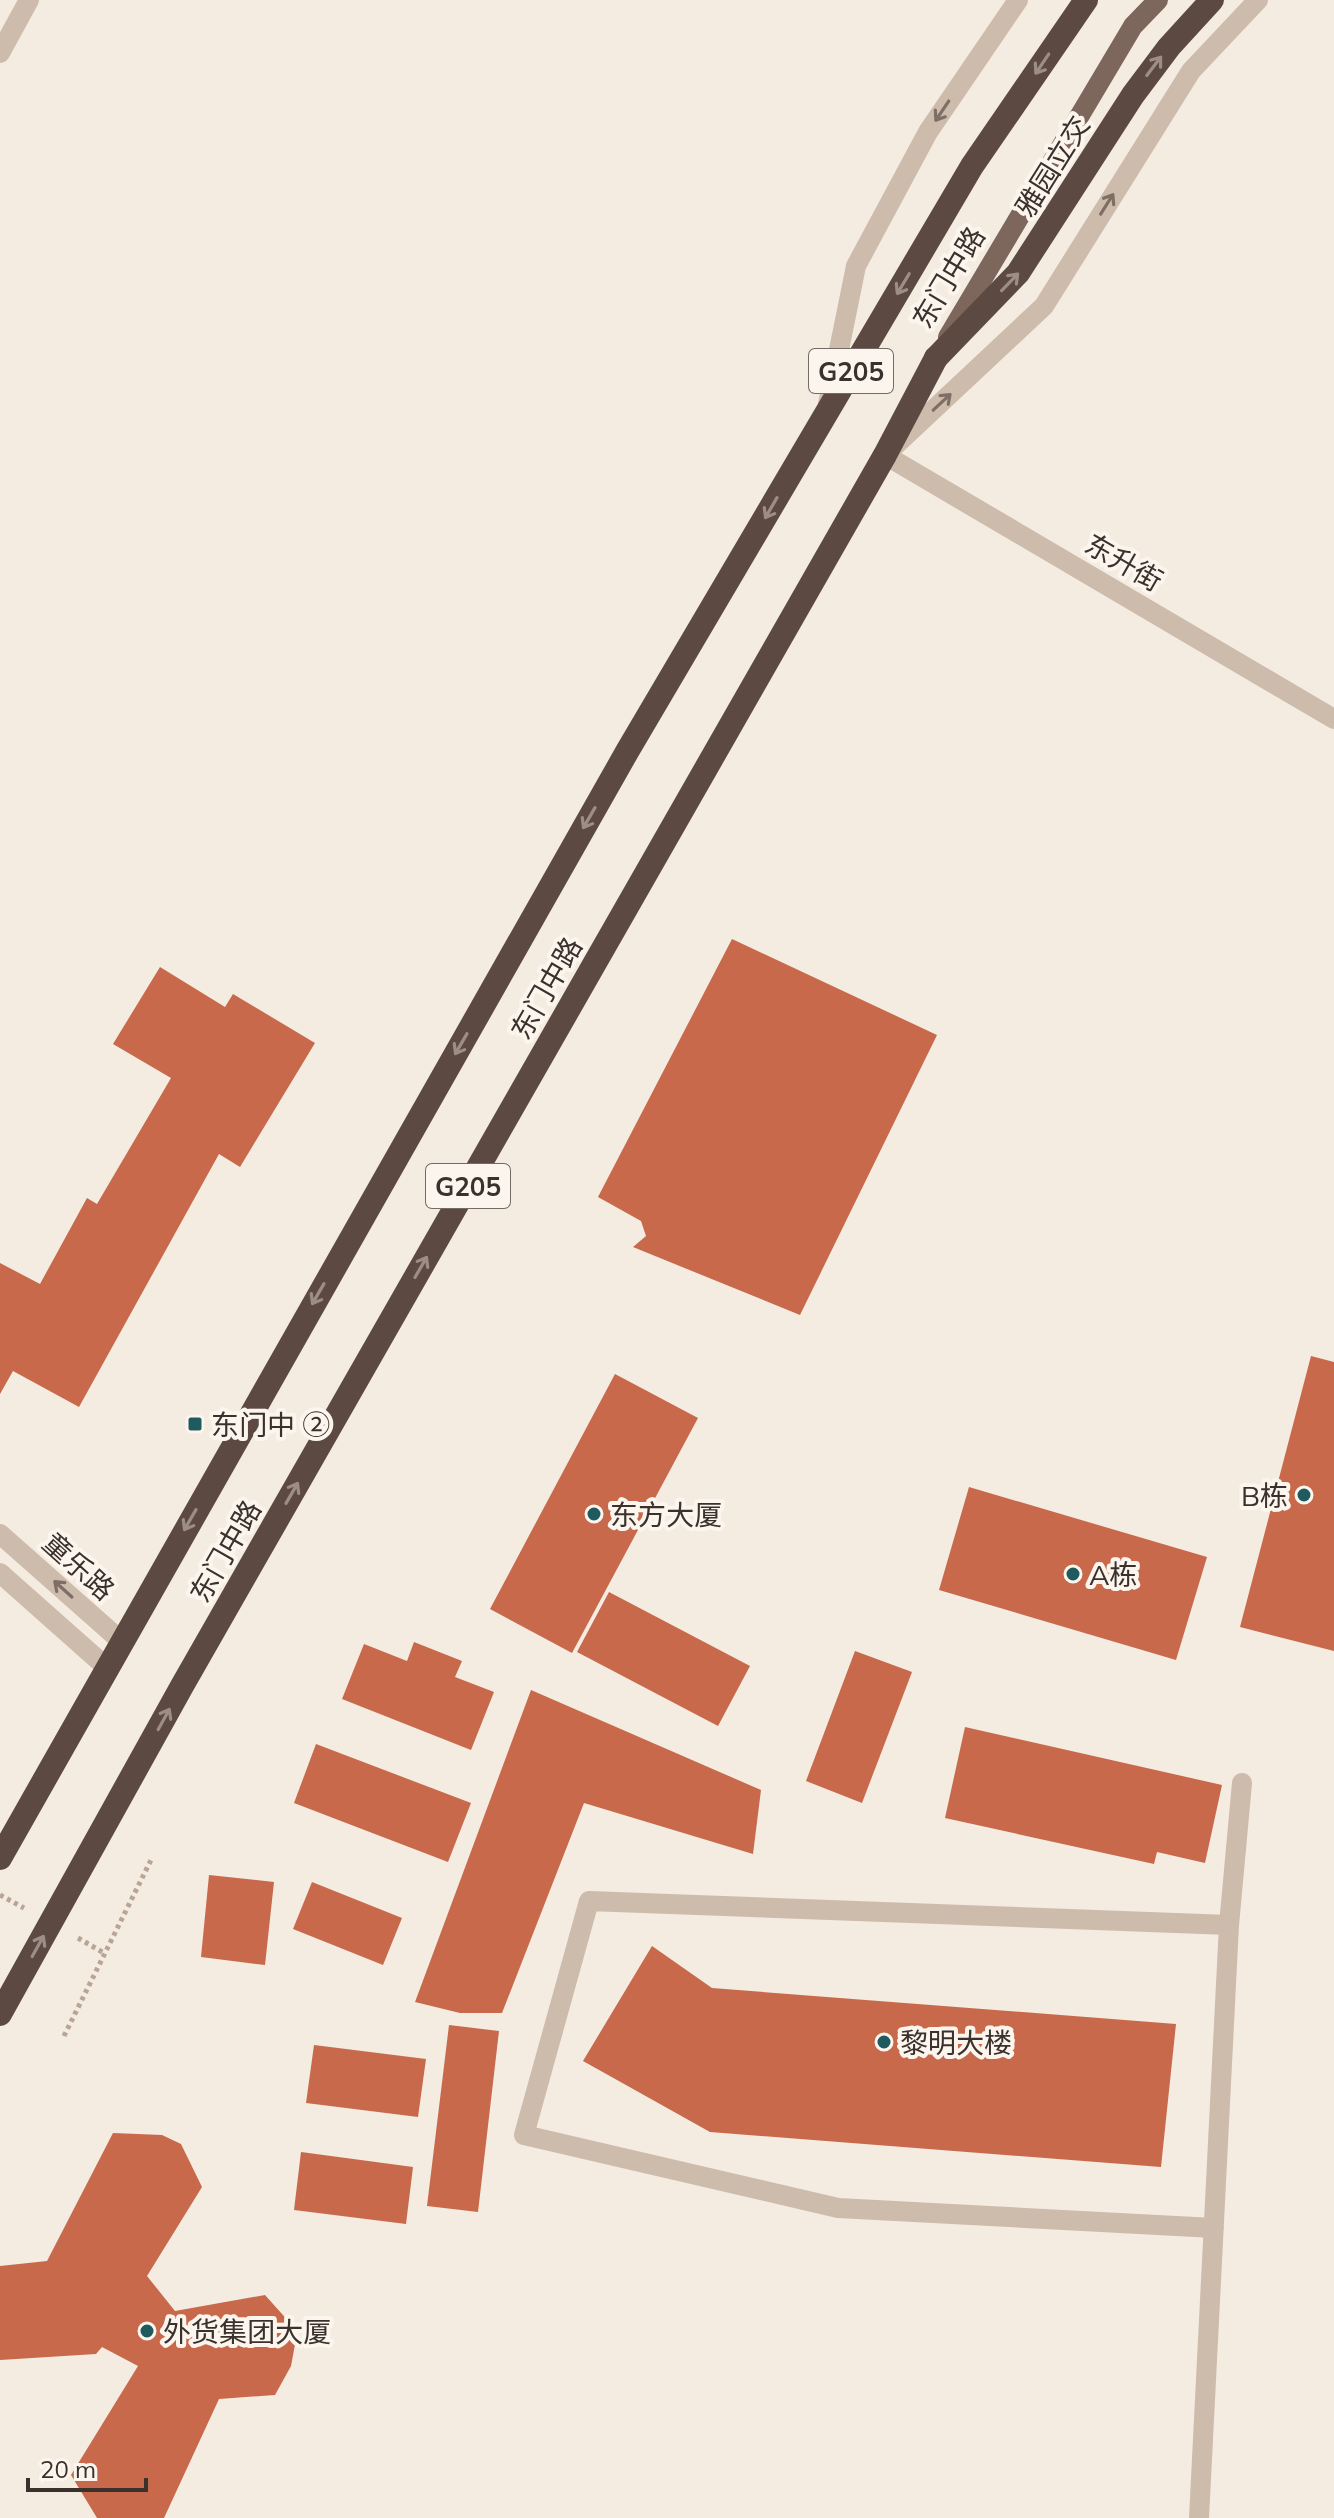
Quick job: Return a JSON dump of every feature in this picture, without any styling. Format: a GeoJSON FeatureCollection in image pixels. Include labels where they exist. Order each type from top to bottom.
{"type":"FeatureCollection","features":[{"type":"Feature","properties":{"kind":"highway","name":"东门中路"},"geometry":{"type":"LineString","coordinates":[[0,1858],[628,750],[972,166],[1086,0]]}},
{"type":"Feature","properties":{"kind":"highway","name":"雅园立交"},"geometry":{"type":"LineString","coordinates":[[936,358],[1018,273],[1133,95],[1169,47],[1212,0]]}},
{"type":"Feature","properties":{"kind":"highway","name":"东门中路"},"geometry":{"type":"LineString","coordinates":[[0,2014],[182,1686],[885,455],[936,358]]}},
{"type":"Feature","properties":{"kind":"main road","name":"东门中路"},"geometry":{"type":"LineString","coordinates":[[936,358],[1133,26],[1158,0]]}},
{"type":"Feature","properties":{"kind":"street"},"geometry":{"type":"LineString","coordinates":[[0,53],[29,0]]}},
{"type":"Feature","properties":{"kind":"street"},"geometry":{"type":"LineString","coordinates":[[826,413],[856,266],[928,132],[1018,0]]}},
{"type":"Feature","properties":{"kind":"street"},"geometry":{"type":"LineString","coordinates":[[885,455],[1044,306],[1191,71],[1258,0]]}},
{"type":"Feature","properties":{"kind":"street","name":"东升街"},"geometry":{"type":"LineString","coordinates":[[885,455],[1334,719]]}},
{"type":"Feature","properties":{"kind":"street","name":"童乐路"},"geometry":{"type":"LineString","coordinates":[[0,1534],[121,1641]]}},
{"type":"Feature","properties":{"kind":"street","name":"童乐路"},"geometry":{"type":"LineString","coordinates":[[0,1573],[106,1667]]}},
{"type":"Feature","properties":{"kind":"street"},"geometry":{"type":"LineString","coordinates":[[1199,2518],[1229,1925],[1242,1783]]}},
{"type":"Feature","properties":{"kind":"street"},"geometry":{"type":"LineString","coordinates":[[1214,2228],[838,2208],[524,2135],[589,1901],[1229,1925]]}},
{"type":"Feature","properties":{"kind":"path"},"geometry":{"type":"LineString","coordinates":[[64,2036],[151,1860]]}},
{"type":"Feature","properties":{"kind":"building"},"geometry":{"type":"Polygon","coordinates":[[[732,939],[937,1035],[800,1315],[633,1247],[646,1236],[641,1221],[598,1197],[732,939]]]}},
{"type":"Feature","properties":{"kind":"building"},"geometry":{"type":"Polygon","coordinates":[[[160,967],[225,1007],[233,994],[315,1043],[240,1167],[219,1154],[79,1407],[13,1371],[0,1394],[0,1263],[40,1284],[87,1198],[97,1204],[171,1078],[113,1044],[160,967]]]}},
{"type":"Feature","properties":{"kind":"building","name":"B栋"},"geometry":{"type":"Polygon","coordinates":[[[1311,1356],[1334,1362],[1334,1651],[1240,1627],[1311,1356]]]}},
{"type":"Feature","properties":{"kind":"building","name":"东方大厦"},"geometry":{"type":"Polygon","coordinates":[[[615,1374],[698,1418],[572,1653],[490,1609],[615,1374]]]}},
{"type":"Feature","properties":{"kind":"building","name":"A栋"},"geometry":{"type":"Polygon","coordinates":[[[969,1487],[1207,1557],[1176,1660],[939,1590],[969,1487]]]}},
{"type":"Feature","properties":{"kind":"building"},"geometry":{"type":"Polygon","coordinates":[[[609,1592],[750,1666],[718,1726],[577,1652],[609,1592]]]}},
{"type":"Feature","properties":{"kind":"building"},"geometry":{"type":"Polygon","coordinates":[[[414,1642],[462,1661],[455,1677],[494,1692],[471,1750],[342,1699],[364,1644],[407,1661],[414,1642]]]}},
{"type":"Feature","properties":{"kind":"building"},"geometry":{"type":"Polygon","coordinates":[[[855,1651],[912,1672],[862,1803],[806,1781],[855,1651]]]}},
{"type":"Feature","properties":{"kind":"building"},"geometry":{"type":"Polygon","coordinates":[[[531,1690],[761,1790],[753,1854],[584,1803],[502,2013],[460,2013],[415,2002],[531,1690]]]}},
{"type":"Feature","properties":{"kind":"building"},"geometry":{"type":"Polygon","coordinates":[[[965,1727],[1222,1785],[1205,1863],[1157,1852],[1154,1864],[945,1818],[965,1727]]]}},
{"type":"Feature","properties":{"kind":"building"},"geometry":{"type":"Polygon","coordinates":[[[316,1744],[471,1803],[448,1862],[294,1803],[316,1744]]]}},
{"type":"Feature","properties":{"kind":"building"},"geometry":{"type":"Polygon","coordinates":[[[209,1875],[274,1882],[265,1965],[201,1957],[209,1875]]]}},
{"type":"Feature","properties":{"kind":"building"},"geometry":{"type":"Polygon","coordinates":[[[312,1882],[402,1918],[383,1965],[293,1929],[312,1882]]]}},
{"type":"Feature","properties":{"kind":"building","name":"黎明大楼"},"geometry":{"type":"Polygon","coordinates":[[[652,1946],[712,1988],[1176,2024],[1161,2167],[710,2132],[583,2061],[652,1946]]]}},
{"type":"Feature","properties":{"kind":"building"},"geometry":{"type":"Polygon","coordinates":[[[449,2025],[499,2031],[478,2212],[427,2206],[449,2025]]]}},
{"type":"Feature","properties":{"kind":"building"},"geometry":{"type":"Polygon","coordinates":[[[314,2045],[426,2059],[418,2117],[306,2103],[314,2045]]]}},
{"type":"Feature","properties":{"kind":"building","name":"外货集团大厦"},"geometry":{"type":"Polygon","coordinates":[[[113,2133],[162,2135],[181,2144],[202,2187],[147,2276],[175,2311],[265,2295],[291,2324],[296,2339],[291,2366],[275,2395],[219,2399],[164,2518],[97,2518],[71,2475],[138,2366],[102,2347],[96,2354],[0,2360],[0,2266],[47,2261],[113,2133]]]}},
{"type":"Feature","properties":{"kind":"building"},"geometry":{"type":"Polygon","coordinates":[[[301,2152],[413,2167],[406,2224],[294,2210],[301,2152]]]}},
{"type":"Feature","properties":{"kind":"place","name":"东门中 ②"},"geometry":{"type":"Point","coordinates":[195,1424]}},
{"type":"Feature","properties":{"kind":"place","name":"B栋"},"geometry":{"type":"Point","coordinates":[1304,1495]}},
{"type":"Feature","properties":{"kind":"place","name":"东方大厦"},"geometry":{"type":"Point","coordinates":[594,1514]}},
{"type":"Feature","properties":{"kind":"place","name":"A栋"},"geometry":{"type":"Point","coordinates":[1073,1574]}},
{"type":"Feature","properties":{"kind":"place","name":"黎明大楼"},"geometry":{"type":"Point","coordinates":[884,2042]}},
{"type":"Feature","properties":{"kind":"place","name":"外货集团大厦"},"geometry":{"type":"Point","coordinates":[147,2331]}}]}
